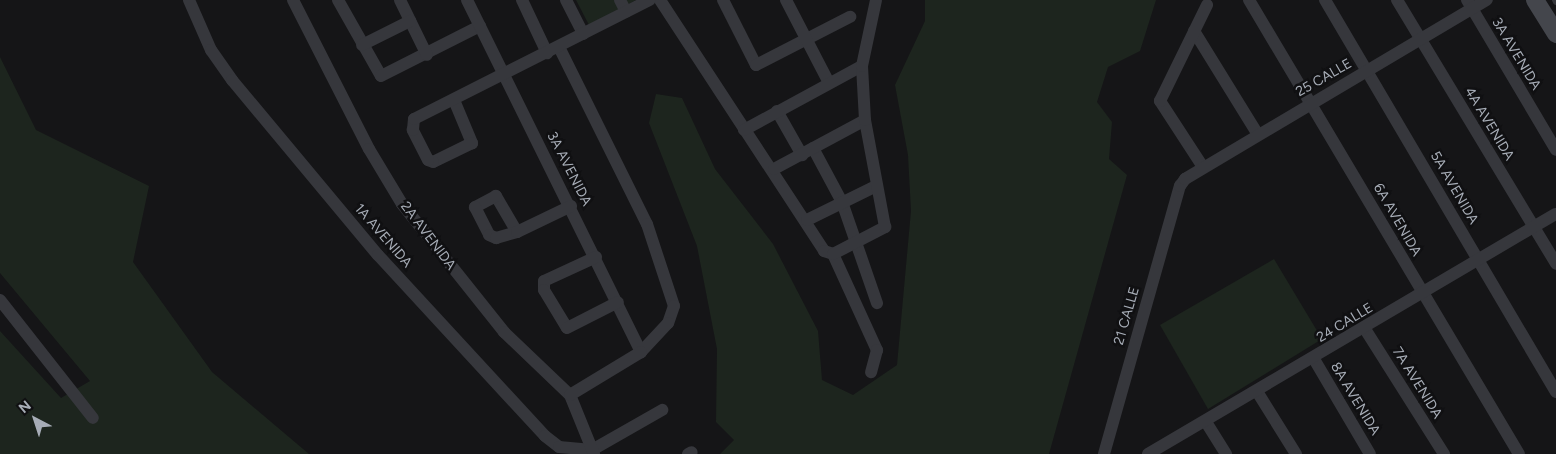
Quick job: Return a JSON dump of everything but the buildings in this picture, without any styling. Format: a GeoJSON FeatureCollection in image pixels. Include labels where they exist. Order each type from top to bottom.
{"type":"FeatureCollection","features":[{"type":"Feature","properties":{"kind":"main road"},"geometry":{"type":"LineString","coordinates":[[1536,0],[1556,34]]}},
{"type":"Feature","properties":{"kind":"street","name":"1A AVENIDA"},"geometry":{"type":"LineString","coordinates":[[189,0],[221,66],[378,255],[545,436],[560,447],[593,452]]}},
{"type":"Feature","properties":{"kind":"street","name":"2A AVENIDA"},"geometry":{"type":"LineString","coordinates":[[293,0],[369,150],[402,204],[504,332],[570,395],[593,452]]}},
{"type":"Feature","properties":{"kind":"street"},"geometry":{"type":"LineString","coordinates":[[338,0],[381,76],[427,55],[480,26]]}},
{"type":"Feature","properties":{"kind":"street"},"geometry":{"type":"LineString","coordinates":[[400,0],[427,55]]}},
{"type":"Feature","properties":{"kind":"street","name":"3A AVENIDA"},"geometry":{"type":"LineString","coordinates":[[467,0],[571,206],[641,352]]}},
{"type":"Feature","properties":{"kind":"street"},"geometry":{"type":"LineString","coordinates":[[522,0],[547,53]]}},
{"type":"Feature","properties":{"kind":"street"},"geometry":{"type":"LineString","coordinates":[[566,0],[583,34]]}},
{"type":"Feature","properties":{"kind":"street"},"geometry":{"type":"LineString","coordinates":[[620,0],[626,12]]}},
{"type":"Feature","properties":{"kind":"street"},"geometry":{"type":"LineString","coordinates":[[454,100],[472,143],[433,162],[428,160],[412,125],[414,119],[454,100],[505,76],[650,0]]}},
{"type":"Feature","properties":{"kind":"street"},"geometry":{"type":"LineString","coordinates":[[660,0],[744,130],[774,169],[807,220],[824,251],[833,254],[856,244],[885,227],[864,120],[862,66],[876,0]]}},
{"type":"Feature","properties":{"kind":"street"},"geometry":{"type":"LineString","coordinates":[[723,0],[756,65],[850,17]]}},
{"type":"Feature","properties":{"kind":"street"},"geometry":{"type":"LineString","coordinates":[[786,0],[829,83]]}},
{"type":"Feature","properties":{"kind":"street","name":"6A AVENIDA"},"geometry":{"type":"LineString","coordinates":[[1250,0],[1422,294],[1519,454]]}},
{"type":"Feature","properties":{"kind":"street","name":"5A AVENIDA"},"geometry":{"type":"LineString","coordinates":[[1326,0],[1556,392]]}},
{"type":"Feature","properties":{"kind":"street","name":"4A AVENIDA"},"geometry":{"type":"LineString","coordinates":[[1397,0],[1556,264]]}},
{"type":"Feature","properties":{"kind":"street","name":"25 CALLE"},"geometry":{"type":"LineString","coordinates":[[1180,186],[1202,167],[1257,133],[1311,104],[1421,39],[1469,5],[1487,0]]}},
{"type":"Feature","properties":{"kind":"street"},"geometry":{"type":"LineString","coordinates":[[1202,167],[1160,101],[1160,96],[1207,5]]}},
{"type":"Feature","properties":{"kind":"street","name":"3A AVENIDA"},"geometry":{"type":"LineString","coordinates":[[1469,5],[1556,150]]}},
{"type":"Feature","properties":{"kind":"street"},"geometry":{"type":"LineString","coordinates":[[362,45],[410,21]]}},
{"type":"Feature","properties":{"kind":"street"},"geometry":{"type":"LineString","coordinates":[[1194,32],[1257,133]]}},
{"type":"Feature","properties":{"kind":"street"},"geometry":{"type":"LineString","coordinates":[[559,47],[647,224],[674,306],[668,323],[641,352],[570,395]]}},
{"type":"Feature","properties":{"kind":"street"},"geometry":{"type":"LineString","coordinates":[[744,130],[862,66]]}},
{"type":"Feature","properties":{"kind":"street"},"geometry":{"type":"LineString","coordinates":[[777,111],[802,155]]}},
{"type":"Feature","properties":{"kind":"street"},"geometry":{"type":"LineString","coordinates":[[774,169],[864,120]]}},
{"type":"Feature","properties":{"kind":"street"},"geometry":{"type":"LineString","coordinates":[[813,148],[842,202],[877,303]]}},
{"type":"Feature","properties":{"kind":"street"},"geometry":{"type":"LineString","coordinates":[[807,220],[876,186]]}},
{"type":"Feature","properties":{"kind":"street","name":"21 CALLE"},"geometry":{"type":"LineString","coordinates":[[1104,454],[1180,186]]}},
{"type":"Feature","properties":{"kind":"street"},"geometry":{"type":"LineString","coordinates":[[517,232],[571,206]]}},
{"type":"Feature","properties":{"kind":"street","name":"24 CALLE"},"geometry":{"type":"LineString","coordinates":[[1152,453],[1258,393],[1556,214]]}},
{"type":"Feature","properties":{"kind":"street"},"geometry":{"type":"LineString","coordinates":[[833,254],[876,350],[871,372]]}},
{"type":"Feature","properties":{"kind":"street"},"geometry":{"type":"LineString","coordinates":[[596,257],[544,281],[544,290],[567,328],[618,302]]}},
{"type":"Feature","properties":{"kind":"street"},"geometry":{"type":"LineString","coordinates":[[0,300],[93,418]]}},
{"type":"Feature","properties":{"kind":"street","name":"7A AVENIDA"},"geometry":{"type":"LineString","coordinates":[[1365,328],[1444,454]]}},
{"type":"Feature","properties":{"kind":"street","name":"8A AVENIDA"},"geometry":{"type":"LineString","coordinates":[[1314,359],[1370,454]]}},
{"type":"Feature","properties":{"kind":"street"},"geometry":{"type":"LineString","coordinates":[[1258,393],[1296,454]]}},
{"type":"Feature","properties":{"kind":"street"},"geometry":{"type":"LineString","coordinates":[[593,452],[662,410]]}},
{"type":"Feature","properties":{"kind":"street"},"geometry":{"type":"LineString","coordinates":[[1206,422],[1226,454]]}},
{"type":"Feature","properties":{"kind":"shaded area"},"geometry":{"type":"Polygon","coordinates":[[[576,0],[636,0],[589,25],[576,0]]]}},
{"type":"Feature","properties":{"kind":"shaded area"},"geometry":{"type":"Polygon","coordinates":[[[925,0],[1156,0],[1140,51],[1108,67],[1097,102],[1112,122],[1109,159],[1127,175],[1049,454],[720,454],[734,440],[716,422],[717,349],[697,246],[649,123],[656,94],[682,98],[715,169],[773,244],[818,331],[822,380],[853,395],[897,365],[911,211],[908,155],[895,85],[925,21],[925,0]]]}},
{"type":"Feature","properties":{"kind":"shaded area"},"geometry":{"type":"Polygon","coordinates":[[[0,57],[36,130],[149,186],[133,262],[212,372],[309,454],[0,454],[0,331],[61,398],[90,381],[0,273],[0,57]]]}},
{"type":"Feature","properties":{"kind":"shaded area"},"geometry":{"type":"Polygon","coordinates":[[[1274,259],[1322,339],[1208,409],[1160,325],[1274,259]]]}}]}
